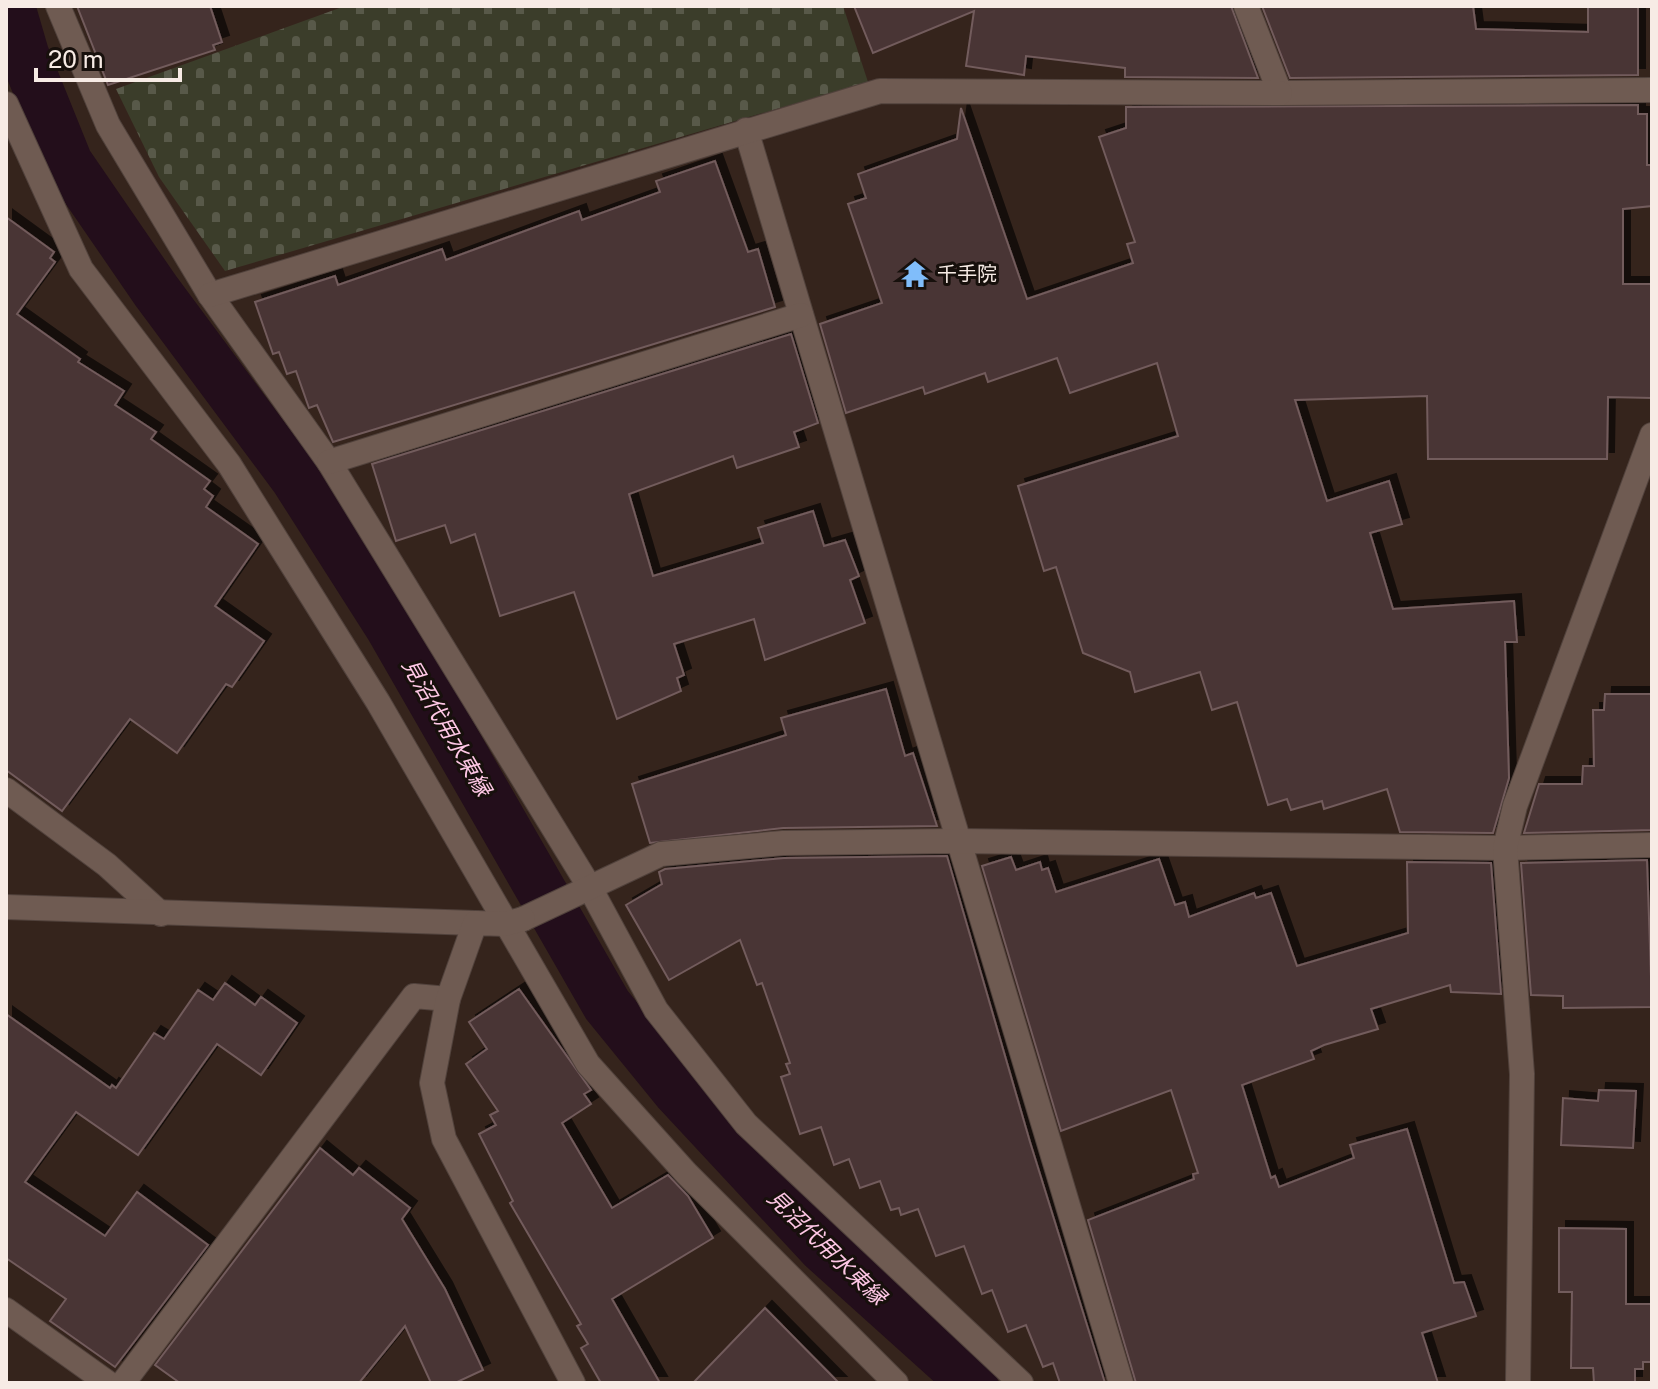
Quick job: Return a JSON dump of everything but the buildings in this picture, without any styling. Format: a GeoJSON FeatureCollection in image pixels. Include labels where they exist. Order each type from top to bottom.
{"type":"FeatureCollection","features":[{"type":"Feature","properties":{"kind":"street"},"geometry":{"type":"LineString","coordinates":[[58,6],[108,125],[210,295],[329,462],[589,886],[656,1010],[746,1124],[1021,1383]]}},
{"type":"Feature","properties":{"kind":"street"},"geometry":{"type":"LineString","coordinates":[[1246,6],[1280,93]]}},
{"type":"Feature","properties":{"kind":"street"},"geometry":{"type":"LineString","coordinates":[[210,295],[880,91],[1280,93],[1652,90]]}},
{"type":"Feature","properties":{"kind":"street"},"geometry":{"type":"LineString","coordinates":[[6,104],[81,269],[229,464],[514,922],[588,1064],[686,1173],[896,1383]]}},
{"type":"Feature","properties":{"kind":"street"},"geometry":{"type":"LineString","coordinates":[[746,130],[956,841],[1121,1383]]}},
{"type":"Feature","properties":{"kind":"street"},"geometry":{"type":"LineString","coordinates":[[329,462],[801,315]]}},
{"type":"Feature","properties":{"kind":"street"},"geometry":{"type":"LineString","coordinates":[[1518,1383],[1522,1074],[1505,848],[1515,806],[1652,435]]}},
{"type":"Feature","properties":{"kind":"street"},"geometry":{"type":"LineString","coordinates":[[6,790],[107,865],[161,914]]}},
{"type":"Feature","properties":{"kind":"street"},"geometry":{"type":"LineString","coordinates":[[6,907],[161,914],[514,922],[661,854],[783,843],[956,841],[1505,848],[1652,845]]}},
{"type":"Feature","properties":{"kind":"street"},"geometry":{"type":"LineString","coordinates":[[475,923],[448,999],[432,1083],[444,1139],[573,1383]]}},
{"type":"Feature","properties":{"kind":"street"},"geometry":{"type":"LineString","coordinates":[[123,1383],[414,996],[448,999]]}},
{"type":"Feature","properties":{"kind":"street"},"geometry":{"type":"LineString","coordinates":[[6,1310],[108,1383]]}},
{"type":"Feature","properties":{"kind":"green space"},"geometry":{"type":"Polygon","coordinates":[[[345,6],[843,6],[868,82],[225,271],[159,177],[116,89],[345,6]]]}},
{"type":"Feature","properties":{"kind":"waterway","name":"見沼代用水東縁"},"geometry":{"type":"LineString","coordinates":[[10,6],[24,54],[68,163],[156,291],[295,478],[390,627],[607,1005],[677,1091],[823,1248],[973,1383]]}},
{"type":"Feature","properties":{"kind":"place","name":"千手院"},"geometry":{"type":"Point","coordinates":[915,274]}}]}
